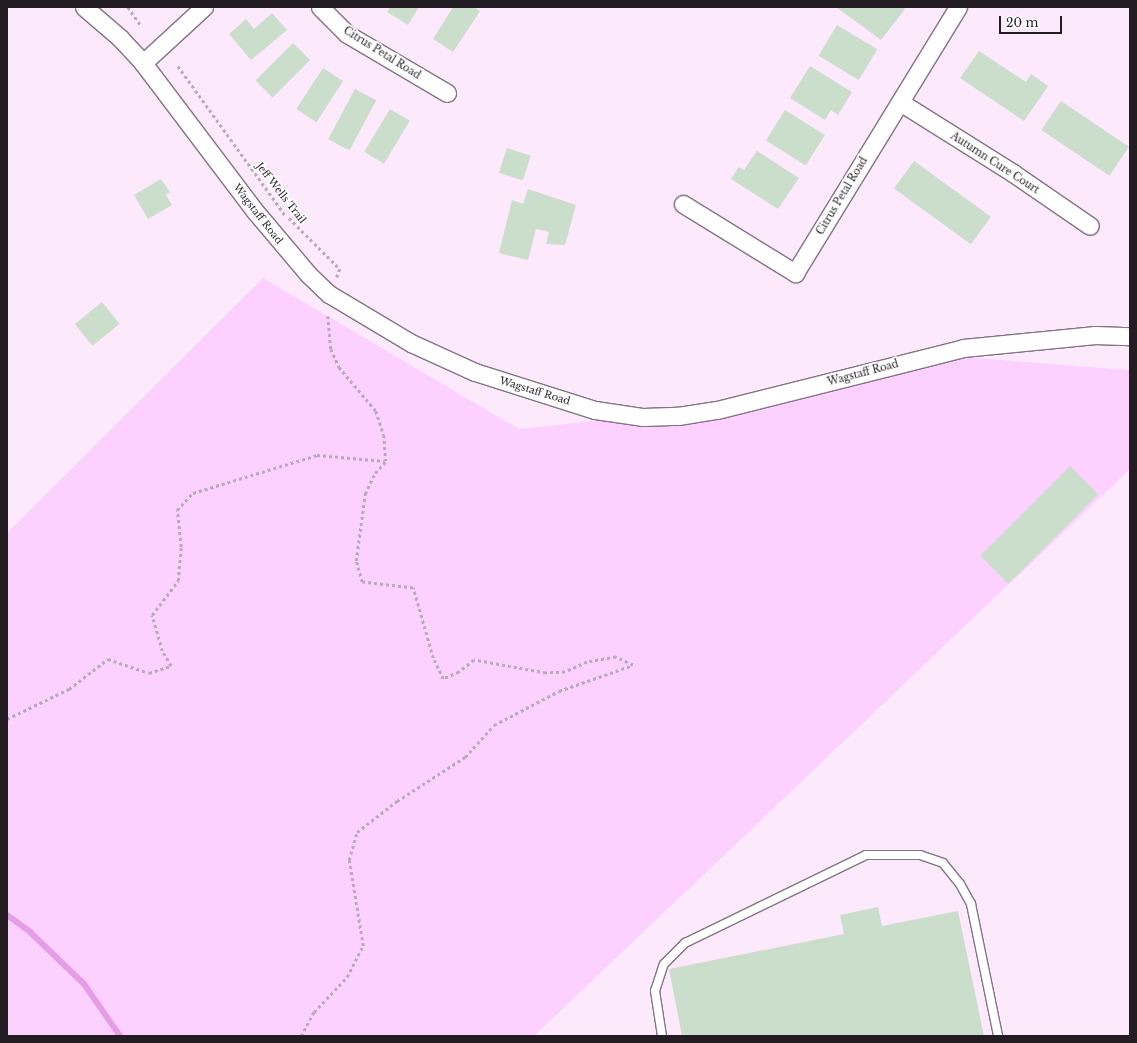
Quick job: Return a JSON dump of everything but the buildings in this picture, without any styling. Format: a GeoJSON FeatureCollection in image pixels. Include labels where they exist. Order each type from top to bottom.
{"type":"FeatureCollection","features":[{"type":"Feature","properties":{"kind":"street","name":"Wagstaff Road"},"geometry":{"type":"LineString","coordinates":[[84,7],[120,38],[143,63],[254,210],[309,275],[329,294],[411,343],[476,372],[595,410],[643,417],[678,416],[717,410],[963,348],[1095,335],[1130,336]]}},
{"type":"Feature","properties":{"kind":"street"},"geometry":{"type":"LineString","coordinates":[[143,63],[204,7]]}},
{"type":"Feature","properties":{"kind":"street","name":"Citrus Petal Road"},"geometry":{"type":"LineString","coordinates":[[320,7],[347,34],[447,93]]}},
{"type":"Feature","properties":{"kind":"street","name":"Citrus Petal Road"},"geometry":{"type":"LineString","coordinates":[[683,204],[795,272],[958,7]]}},
{"type":"Feature","properties":{"kind":"street","name":"Autumn Cure Court"},"geometry":{"type":"LineString","coordinates":[[900,102],[1014,173],[1090,226]]}},
{"type":"Feature","properties":{"kind":"lane"},"geometry":{"type":"LineString","coordinates":[[662,1036],[655,991],[664,964],[685,943],[866,855],[920,855],[943,863],[960,884],[971,904],[998,1036]]}},
{"type":"Feature","properties":{"kind":"path"},"geometry":{"type":"LineString","coordinates":[[128,7],[140,24]]}},
{"type":"Feature","properties":{"kind":"path","name":"Jeff Wells Trail"},"geometry":{"type":"LineString","coordinates":[[178,66],[285,214],[340,269],[329,294],[327,322],[331,349],[339,367],[376,411],[384,434],[386,461]]}},
{"type":"Feature","properties":{"kind":"path"},"geometry":{"type":"LineString","coordinates":[[7,719],[69,689],[108,659],[149,673],[171,666],[162,651],[152,615],[178,581],[181,547],[177,510],[193,493],[317,455],[386,461]]}},
{"type":"Feature","properties":{"kind":"path"},"geometry":{"type":"LineString","coordinates":[[301,1036],[314,1012],[347,977],[363,946],[349,860],[357,832],[397,801],[465,757],[494,725],[559,691],[633,665],[616,656],[587,662],[564,672],[546,673],[474,660],[459,672],[443,679],[424,631],[413,588],[362,582],[356,561],[365,494],[375,473],[386,461]]}},
{"type":"Feature","properties":{"kind":"shaded area"},"geometry":{"type":"Polygon","coordinates":[[[263,278],[519,429],[751,404],[962,357],[1130,370],[1130,469],[534,1036],[7,1036],[7,533],[263,278]]]}},
{"type":"Feature","properties":{"kind":"waterway"},"geometry":{"type":"LineString","coordinates":[[7,915],[30,932],[84,984],[120,1036]]}}]}
